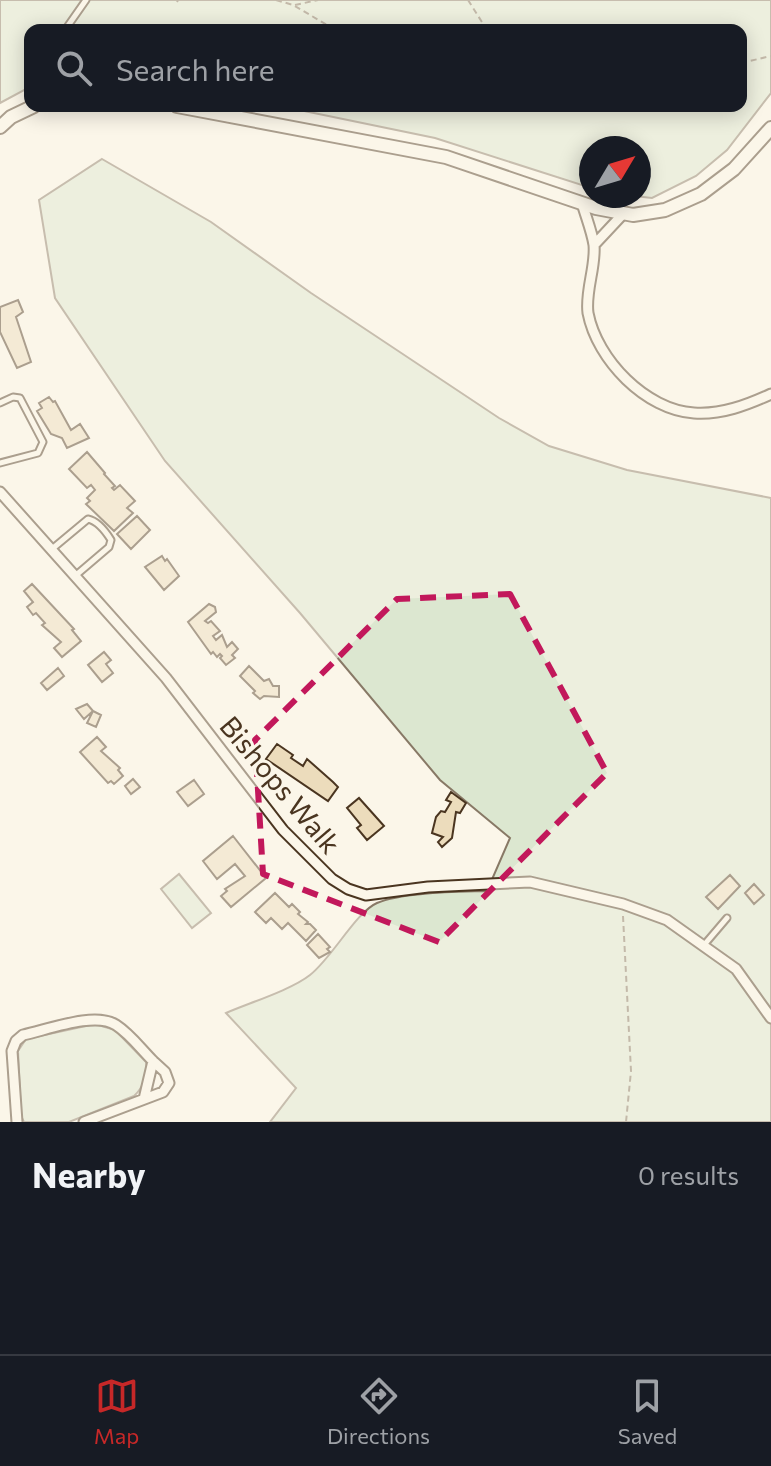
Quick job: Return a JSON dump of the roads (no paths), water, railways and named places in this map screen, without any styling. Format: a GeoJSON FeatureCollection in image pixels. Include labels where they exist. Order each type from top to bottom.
{"type":"FeatureCollection","features":[{"type":"Feature","properties":{"kind":"street"},"geometry":{"type":"LineString","coordinates":[[0,127],[24,111]]}},
{"type":"Feature","properties":{"kind":"street"},"geometry":{"type":"LineString","coordinates":[[209,112],[446,157],[579,202]]}},
{"type":"Feature","properties":{"kind":"street"},"geometry":{"type":"LineString","coordinates":[[601,208],[643,215],[665,210],[701,194],[734,169],[771,128]]}},
{"type":"Feature","properties":{"kind":"street"},"geometry":{"type":"LineString","coordinates":[[583,208],[594,245],[588,312],[602,348],[623,379],[654,401],[693,413],[746,405],[769,397]]}},
{"type":"Feature","properties":{"kind":"street"},"geometry":{"type":"LineString","coordinates":[[594,245],[623,214]]}},
{"type":"Feature","properties":{"kind":"street","name":"Bishops Walk"},"geometry":{"type":"LineString","coordinates":[[0,492],[166,678],[283,830],[321,870],[348,889],[366,895],[428,887],[530,882],[623,904],[667,920],[736,969],[771,1018]]}},
{"type":"Feature","properties":{"kind":"street"},"geometry":{"type":"LineString","coordinates":[[17,1122],[12,1051],[16,1041],[23,1035],[95,1019],[107,1020],[118,1026],[165,1072],[169,1083],[163,1092],[84,1122]]}},
{"type":"Feature","properties":{"kind":"street"},"geometry":{"type":"LineString","coordinates":[[144,1099],[153,1061]]}},
{"type":"Feature","properties":{"kind":"lane"},"geometry":{"type":"LineString","coordinates":[[69,24],[86,0]]}},
{"type":"Feature","properties":{"kind":"lane"},"geometry":{"type":"LineString","coordinates":[[0,403],[13,397],[20,398],[43,442],[38,453],[0,463]]}},
{"type":"Feature","properties":{"kind":"lane"},"geometry":{"type":"LineString","coordinates":[[51,549],[84,520],[93,520],[108,535],[110,544],[75,576]]}},
{"type":"Feature","properties":{"kind":"lane"},"geometry":{"type":"LineString","coordinates":[[704,946],[727,918]]}}]}
